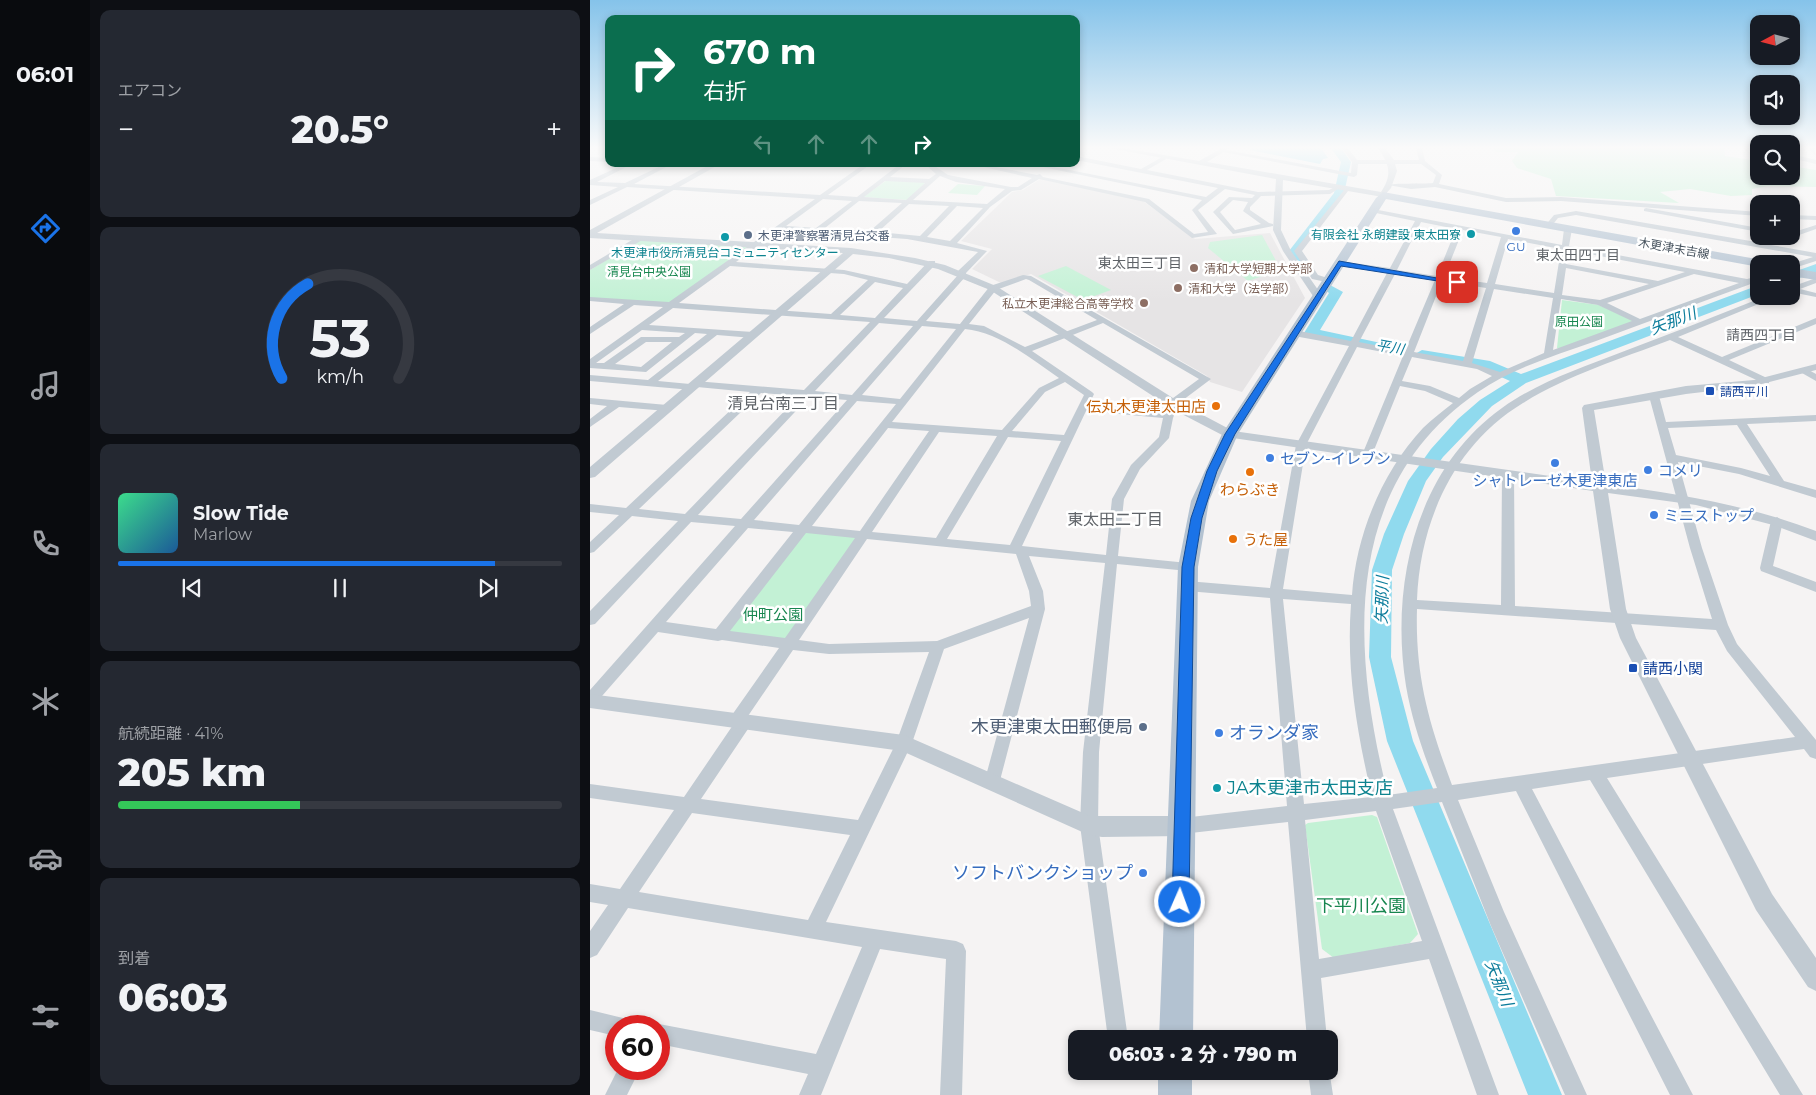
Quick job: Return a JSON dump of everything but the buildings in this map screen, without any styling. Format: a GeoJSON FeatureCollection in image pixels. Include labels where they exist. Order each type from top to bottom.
{"type":"FeatureCollection","features":[{"type":"Feature","properties":{"kind":"main road"},"geometry":{"type":"LineString","coordinates":[[1176,1030],[1188,576],[1200,501],[1230,434],[1381,199]]}},
{"type":"Feature","properties":{"kind":"main road","name":"木更津末吉線"},"geometry":{"type":"LineString","coordinates":[[1394,199],[1750,264]]}},
{"type":"Feature","properties":{"kind":"main road","name":"木更津末吉線"},"geometry":{"type":"LineString","coordinates":[[1568,230],[1750,262]]}},
{"type":"Feature","properties":{"kind":"main road"},"geometry":{"type":"LineString","coordinates":[[1800,272],[1816,277]]}},
{"type":"Feature","properties":{"kind":"main road"},"geometry":{"type":"LineString","coordinates":[[1175,1080],[1175,1095]]}},
{"type":"Feature","properties":{"kind":"street"},"geometry":{"type":"LineString","coordinates":[[590,234],[651,199]]}},
{"type":"Feature","properties":{"kind":"street"},"geometry":{"type":"LineString","coordinates":[[590,364],[818,199]]}},
{"type":"Feature","properties":{"kind":"street"},"geometry":{"type":"LineString","coordinates":[[818,230],[858,199]]}},
{"type":"Feature","properties":{"kind":"street"},"geometry":{"type":"LineString","coordinates":[[860,199],[988,206]]}},
{"type":"Feature","properties":{"kind":"street"},"geometry":{"type":"LineString","coordinates":[[872,233],[911,199]]}},
{"type":"Feature","properties":{"kind":"street"},"geometry":{"type":"LineString","coordinates":[[952,243],[997,199]]}},
{"type":"Feature","properties":{"kind":"street"},"geometry":{"type":"LineString","coordinates":[[1138,199],[1153,203],[1192,236],[1213,234],[1196,212],[1196,208],[1207,199]]}},
{"type":"Feature","properties":{"kind":"street"},"geometry":{"type":"LineString","coordinates":[[1230,199],[1216,212],[1233,232],[1271,225]]}},
{"type":"Feature","properties":{"kind":"street"},"geometry":{"type":"LineString","coordinates":[[1243,199],[1253,200]]}},
{"type":"Feature","properties":{"kind":"street"},"geometry":{"type":"LineString","coordinates":[[1271,225],[1277,199]]}},
{"type":"Feature","properties":{"kind":"street"},"geometry":{"type":"LineString","coordinates":[[1289,253],[1330,199]]}},
{"type":"Feature","properties":{"kind":"street"},"geometry":{"type":"LineString","coordinates":[[1323,289],[1298,251],[1332,199]]}},
{"type":"Feature","properties":{"kind":"street"},"geometry":{"type":"LineString","coordinates":[[1385,199],[1419,220],[1748,282]]}},
{"type":"Feature","properties":{"kind":"street"},"geometry":{"type":"LineString","coordinates":[[1502,199],[1556,199]]}},
{"type":"Feature","properties":{"kind":"street"},"geometry":{"type":"LineString","coordinates":[[1562,199],[1750,213]]}},
{"type":"Feature","properties":{"kind":"street"},"geometry":{"type":"LineString","coordinates":[[1253,200],[1246,206],[1246,211],[1271,225],[1289,253],[1323,289]]}},
{"type":"Feature","properties":{"kind":"street"},"geometry":{"type":"LineString","coordinates":[[922,238],[955,204]]}},
{"type":"Feature","properties":{"kind":"street"},"geometry":{"type":"LineString","coordinates":[[1643,205],[1646,210],[1660,214],[1750,229]]}},
{"type":"Feature","properties":{"kind":"street"},"geometry":{"type":"LineString","coordinates":[[1549,226],[1556,216],[1576,213],[1816,256]]}},
{"type":"Feature","properties":{"kind":"street"},"geometry":{"type":"LineString","coordinates":[[1800,218],[1816,218]]}},
{"type":"Feature","properties":{"kind":"street"},"geometry":{"type":"LineString","coordinates":[[1316,1030],[1276,593],[1301,445],[1419,220]]}},
{"type":"Feature","properties":{"kind":"street"},"geometry":{"type":"LineString","coordinates":[[1800,233],[1816,227]]}},
{"type":"Feature","properties":{"kind":"street"},"geometry":{"type":"LineString","coordinates":[[590,701],[983,251],[922,238],[872,233],[778,228]]}},
{"type":"Feature","properties":{"kind":"street"},"geometry":{"type":"LineString","coordinates":[[1367,455],[1460,228]]}},
{"type":"Feature","properties":{"kind":"street"},"geometry":{"type":"LineString","coordinates":[[1548,355],[1568,230]]}},
{"type":"Feature","properties":{"kind":"street"},"geometry":{"type":"LineString","coordinates":[[590,234],[640,239],[851,251],[894,255],[932,263],[962,273],[993,288],[1066,335],[1172,408],[1230,434],[1683,499],[1717,505],[1777,521],[1816,536]]}},
{"type":"Feature","properties":{"kind":"street"},"geometry":{"type":"LineString","coordinates":[[1468,363],[1505,237]]}},
{"type":"Feature","properties":{"kind":"street"},"geometry":{"type":"LineString","coordinates":[[590,268],[640,239]]}},
{"type":"Feature","properties":{"kind":"street"},"geometry":{"type":"LineString","coordinates":[[590,474],[851,251]]}},
{"type":"Feature","properties":{"kind":"street"},"geometry":{"type":"LineString","coordinates":[[1800,264],[1816,256]]}},
{"type":"Feature","properties":{"kind":"street"},"geometry":{"type":"LineString","coordinates":[[590,620],[932,263]]}},
{"type":"Feature","properties":{"kind":"street"},"geometry":{"type":"LineString","coordinates":[[729,264],[828,271],[874,278],[909,287]]}},
{"type":"Feature","properties":{"kind":"street"},"geometry":{"type":"LineString","coordinates":[[1339,264],[1600,303],[1640,322]]}},
{"type":"Feature","properties":{"kind":"street"},"geometry":{"type":"LineString","coordinates":[[1562,265],[1658,284]]}},
{"type":"Feature","properties":{"kind":"street"},"geometry":{"type":"LineString","coordinates":[[1600,303],[1693,272]]}},
{"type":"Feature","properties":{"kind":"street"},"geometry":{"type":"LineString","coordinates":[[718,636],[993,288],[1026,277],[1031,278],[1206,379],[1172,408],[1164,438],[1135,468],[1118,499],[1091,752],[1090,825],[1117,1030]]}},
{"type":"Feature","properties":{"kind":"street"},"geometry":{"type":"LineString","coordinates":[[1800,285],[1816,277]]}},
{"type":"Feature","properties":{"kind":"street"},"geometry":{"type":"LineString","coordinates":[[833,317],[874,278]]}},
{"type":"Feature","properties":{"kind":"street"},"geometry":{"type":"LineString","coordinates":[[1488,1095],[1435,948],[1386,802],[1373,772],[1358,692],[1355,652],[1355,600],[1360,566],[1375,517],[1404,460],[1431,428],[1474,391],[1548,355],[1748,282]]}},
{"type":"Feature","properties":{"kind":"street"},"geometry":{"type":"LineString","coordinates":[[1800,292],[1816,295]]}},
{"type":"Feature","properties":{"kind":"street"},"geometry":{"type":"LineString","coordinates":[[591,300],[981,328],[1025,350],[1089,394],[1017,550],[1036,591],[1038,609],[992,783]]}},
{"type":"Feature","properties":{"kind":"street"},"geometry":{"type":"LineString","coordinates":[[590,331],[632,302]]}},
{"type":"Feature","properties":{"kind":"street"},"geometry":{"type":"LineString","coordinates":[[1576,1095],[1442,794],[1426,739],[1414,690],[1410,642],[1410,583],[1421,530],[1437,489],[1451,467],[1488,425],[1529,395],[1556,381],[1750,305]]}},
{"type":"Feature","properties":{"kind":"street"},"geometry":{"type":"LineString","coordinates":[[1025,350],[1104,320]]}},
{"type":"Feature","properties":{"kind":"street"},"geometry":{"type":"LineString","coordinates":[[1722,360],[1816,321]]}},
{"type":"Feature","properties":{"kind":"street"},"geometry":{"type":"LineString","coordinates":[[642,326],[753,334]]}},
{"type":"Feature","properties":{"kind":"street"},"geometry":{"type":"LineString","coordinates":[[590,364],[643,370],[694,330]]}},
{"type":"Feature","properties":{"kind":"street"},"geometry":{"type":"LineString","coordinates":[[650,383],[715,332]]}},
{"type":"Feature","properties":{"kind":"street"},"geometry":{"type":"LineString","coordinates":[[1294,333],[1468,363],[1504,375]]}},
{"type":"Feature","properties":{"kind":"street"},"geometry":{"type":"LineString","coordinates":[[1669,336],[1766,380]]}},
{"type":"Feature","properties":{"kind":"street"},"geometry":{"type":"LineString","coordinates":[[605,367],[644,339],[681,340]]}},
{"type":"Feature","properties":{"kind":"street"},"geometry":{"type":"LineString","coordinates":[[1812,372],[1588,408],[1620,618],[1628,638],[1689,759],[1764,902],[1816,979]]}},
{"type":"Feature","properties":{"kind":"street"},"geometry":{"type":"LineString","coordinates":[[590,378],[903,402]]}},
{"type":"Feature","properties":{"kind":"street"},"geometry":{"type":"LineString","coordinates":[[939,543],[1004,434],[1042,390],[1066,378]]}},
{"type":"Feature","properties":{"kind":"street"},"geometry":{"type":"LineString","coordinates":[[1398,383],[1427,388],[1459,402]]}},
{"type":"Feature","properties":{"kind":"street"},"geometry":{"type":"LineString","coordinates":[[590,549],[758,390]]}},
{"type":"Feature","properties":{"kind":"street"},"geometry":{"type":"LineString","coordinates":[[1654,396],[1721,625],[1732,647],[1812,747]]}},
{"type":"Feature","properties":{"kind":"street"},"geometry":{"type":"LineString","coordinates":[[590,401],[667,408]]}},
{"type":"Feature","properties":{"kind":"street"},"geometry":{"type":"LineString","coordinates":[[590,424],[617,404]]}},
{"type":"Feature","properties":{"kind":"street"},"geometry":{"type":"LineString","coordinates":[[1083,408],[1172,408]]}},
{"type":"Feature","properties":{"kind":"street"},"geometry":{"type":"LineString","coordinates":[[1663,425],[1812,418],[1816,427]]}},
{"type":"Feature","properties":{"kind":"street"},"geometry":{"type":"LineString","coordinates":[[1740,422],[1779,481]]}},
{"type":"Feature","properties":{"kind":"street"},"geometry":{"type":"LineString","coordinates":[[885,425],[1068,438]]}},
{"type":"Feature","properties":{"kind":"street"},"geometry":{"type":"LineString","coordinates":[[590,948],[688,804],[787,645],[936,429]]}},
{"type":"Feature","properties":{"kind":"street"},"geometry":{"type":"LineString","coordinates":[[1671,457],[1779,481],[1816,494]]}},
{"type":"Feature","properties":{"kind":"street"},"geometry":{"type":"LineString","coordinates":[[1508,474],[1508,611]]}},
{"type":"Feature","properties":{"kind":"street"},"geometry":{"type":"LineString","coordinates":[[590,508],[1111,560],[1276,593],[1355,600]]}},
{"type":"Feature","properties":{"kind":"street"},"geometry":{"type":"LineString","coordinates":[[1777,521],[1766,568],[1816,587]]}},
{"type":"Feature","properties":{"kind":"street"},"geometry":{"type":"LineString","coordinates":[[1410,604],[1721,625]]}},
{"type":"Feature","properties":{"kind":"street"},"geometry":{"type":"LineString","coordinates":[[655,626],[718,636],[829,649],[938,646],[1038,609]]}},
{"type":"Feature","properties":{"kind":"street"},"geometry":{"type":"LineString","coordinates":[[813,930],[904,743],[938,646]]}},
{"type":"Feature","properties":{"kind":"street"},"geometry":{"type":"LineString","coordinates":[[590,701],[904,743],[1090,825],[1102,827],[1182,826],[1386,802],[1689,759],[1812,747]]}},
{"type":"Feature","properties":{"kind":"street"},"geometry":{"type":"LineString","coordinates":[[1594,772],[1792,1095]]}},
{"type":"Feature","properties":{"kind":"street"},"geometry":{"type":"LineString","coordinates":[[1520,783],[1682,1095]]}},
{"type":"Feature","properties":{"kind":"street"},"geometry":{"type":"LineString","coordinates":[[590,791],[862,829]]}},
{"type":"Feature","properties":{"kind":"street"},"geometry":{"type":"LineString","coordinates":[[590,893],[813,930],[956,951],[951,1095]]}},
{"type":"Feature","properties":{"kind":"street"},"geometry":{"type":"LineString","coordinates":[[810,1095],[875,939]]}},
{"type":"Feature","properties":{"kind":"street"},"geometry":{"type":"LineString","coordinates":[[1311,970],[1435,948]]}},
{"type":"Feature","properties":{"kind":"street"},"geometry":{"type":"LineString","coordinates":[[590,1020],[605,1023]]}},
{"type":"Feature","properties":{"kind":"street"},"geometry":{"type":"LineString","coordinates":[[670,1036],[822,1066]]}},
{"type":"Feature","properties":{"kind":"street"},"geometry":{"type":"LineString","coordinates":[[616,1095],[624,1080]]}},
{"type":"Feature","properties":{"kind":"street"},"geometry":{"type":"LineString","coordinates":[[1321,1080],[1322,1095]]}},
{"type":"Feature","properties":{"kind":"shaded area","name":"清和大学（法学部）"},"geometry":{"type":"Polygon","coordinates":[[[1005,199],[1135,199],[1143,201],[1195,239],[1270,233],[1305,298],[1242,392],[1210,382],[1207,376],[1031,274],[1001,283],[972,269],[992,249],[961,241],[1005,199]]]}},
{"type":"Feature","properties":{"kind":"green space"},"geometry":{"type":"Polygon","coordinates":[[[1610,199],[1672,199],[1679,203],[1610,199]]]}},
{"type":"Feature","properties":{"kind":"green space"},"geometry":{"type":"Polygon","coordinates":[[[1262,235],[1281,270],[1248,281],[1208,248],[1210,242],[1262,235]]]}},
{"type":"Feature","properties":{"kind":"green space","name":"清見台中央公園"},"geometry":{"type":"Polygon","coordinates":[[[640,240],[752,246],[671,303],[590,298],[590,270],[640,240]]]}},
{"type":"Feature","properties":{"kind":"green space"},"geometry":{"type":"Polygon","coordinates":[[[1066,266],[1111,290],[1083,300],[1038,276],[1066,266]]]}},
{"type":"Feature","properties":{"kind":"green space","name":"原田公園"},"geometry":{"type":"Polygon","coordinates":[[[1562,300],[1599,305],[1634,321],[1559,349],[1557,348],[1562,300]]]}},
{"type":"Feature","properties":{"kind":"green space","name":"仲町公園"},"geometry":{"type":"Polygon","coordinates":[[[802,529],[863,535],[787,645],[718,636],[802,529]]]}},
{"type":"Feature","properties":{"kind":"green space","name":"下平川公園"},"geometry":{"type":"Polygon","coordinates":[[[1372,815],[1377,817],[1418,934],[1410,943],[1334,958],[1322,949],[1305,825],[1308,823],[1372,815]]]}},
{"type":"Feature","properties":{"kind":"waterway","name":"平川"},"geometry":{"type":"LineString","coordinates":[[1300,258],[1295,251],[1334,199]]}},
{"type":"Feature","properties":{"kind":"waterway","name":"矢那川"},"geometry":{"type":"LineString","coordinates":[[1800,274],[1816,268]]}},
{"type":"Feature","properties":{"kind":"waterway","name":"平川"},"geometry":{"type":"LineString","coordinates":[[1330,289],[1336,292],[1311,333],[1376,346]]}},
{"type":"Feature","properties":{"kind":"waterway","name":"矢那川"},"geometry":{"type":"LineString","coordinates":[[1521,380],[1750,292]]}},
{"type":"Feature","properties":{"kind":"waterway","name":"平川"},"geometry":{"type":"LineString","coordinates":[[1422,354],[1485,364],[1521,380]]}},
{"type":"Feature","properties":{"kind":"waterway","name":"矢那川"},"geometry":{"type":"LineString","coordinates":[[1521,380],[1486,403],[1464,423],[1437,453],[1417,481],[1394,534],[1382,570],[1380,657],[1400,741],[1545,1095]]}},
{"type":"Feature","properties":{"kind":"place","name":"GU"},"geometry":{"type":"Point","coordinates":[1516,231]}},
{"type":"Feature","properties":{"kind":"place","name":"有限会社 永朗建設 東太田寮"},"geometry":{"type":"Point","coordinates":[1471,234]}},
{"type":"Feature","properties":{"kind":"place","name":"木更津警察署清見台交番"},"geometry":{"type":"Point","coordinates":[748,235]}},
{"type":"Feature","properties":{"kind":"place","name":"木更津市役所清見台コミュニティセンター"},"geometry":{"type":"Point","coordinates":[725,237]}},
{"type":"Feature","properties":{"kind":"place","name":"清和大学短期大学部"},"geometry":{"type":"Point","coordinates":[1194,268]}},
{"type":"Feature","properties":{"kind":"place","name":"清和大学（法学部）"},"geometry":{"type":"Point","coordinates":[1178,288]}},
{"type":"Feature","properties":{"kind":"place","name":"私立木更津総合高等学校"},"geometry":{"type":"Point","coordinates":[1144,303]}},
{"type":"Feature","properties":{"kind":"place","name":"請西平川"},"geometry":{"type":"Point","coordinates":[1710,391]}},
{"type":"Feature","properties":{"kind":"place","name":"伝丸木更津太田店"},"geometry":{"type":"Point","coordinates":[1216,406]}},
{"type":"Feature","properties":{"kind":"place","name":"セブン-イレブン"},"geometry":{"type":"Point","coordinates":[1270,458]}},
{"type":"Feature","properties":{"kind":"place","name":"シャトレーゼ木更津東店"},"geometry":{"type":"Point","coordinates":[1555,463]}},
{"type":"Feature","properties":{"kind":"place","name":"コメリ"},"geometry":{"type":"Point","coordinates":[1648,470]}},
{"type":"Feature","properties":{"kind":"place","name":"わらぶき"},"geometry":{"type":"Point","coordinates":[1250,472]}},
{"type":"Feature","properties":{"kind":"place","name":"ミニストップ"},"geometry":{"type":"Point","coordinates":[1654,515]}},
{"type":"Feature","properties":{"kind":"place","name":"うた屋"},"geometry":{"type":"Point","coordinates":[1233,539]}},
{"type":"Feature","properties":{"kind":"place","name":"請西小関"},"geometry":{"type":"Point","coordinates":[1633,668]}},
{"type":"Feature","properties":{"kind":"place","name":"木更津東太田郵便局"},"geometry":{"type":"Point","coordinates":[1143,727]}},
{"type":"Feature","properties":{"kind":"place","name":"オランダ家"},"geometry":{"type":"Point","coordinates":[1219,733]}},
{"type":"Feature","properties":{"kind":"place","name":"JA木更津市太田支店"},"geometry":{"type":"Point","coordinates":[1217,788]}},
{"type":"Feature","properties":{"kind":"place","name":"ソフトバンクショップ"},"geometry":{"type":"Point","coordinates":[1143,873]}},
{"type":"Feature","properties":{"kind":"district","name":"東太田四丁目"},"geometry":{"type":"Point","coordinates":[1578,255]}},
{"type":"Feature","properties":{"kind":"district","name":"東太田三丁目"},"geometry":{"type":"Point","coordinates":[1140,263]}},
{"type":"Feature","properties":{"kind":"district","name":"請西四丁目"},"geometry":{"type":"Point","coordinates":[1761,335]}},
{"type":"Feature","properties":{"kind":"district","name":"清見台南三丁目"},"geometry":{"type":"Point","coordinates":[783,403]}},
{"type":"Feature","properties":{"kind":"district","name":"東太田二丁目"},"geometry":{"type":"Point","coordinates":[1115,519]}},
{"type":"Feature","properties":{"kind":"route"},"geometry":{"type":"LineString","coordinates":[[1180,902],[1188,567],[1196,518],[1212,471],[1230,434],[1339,264],[1457,282]]}}]}
